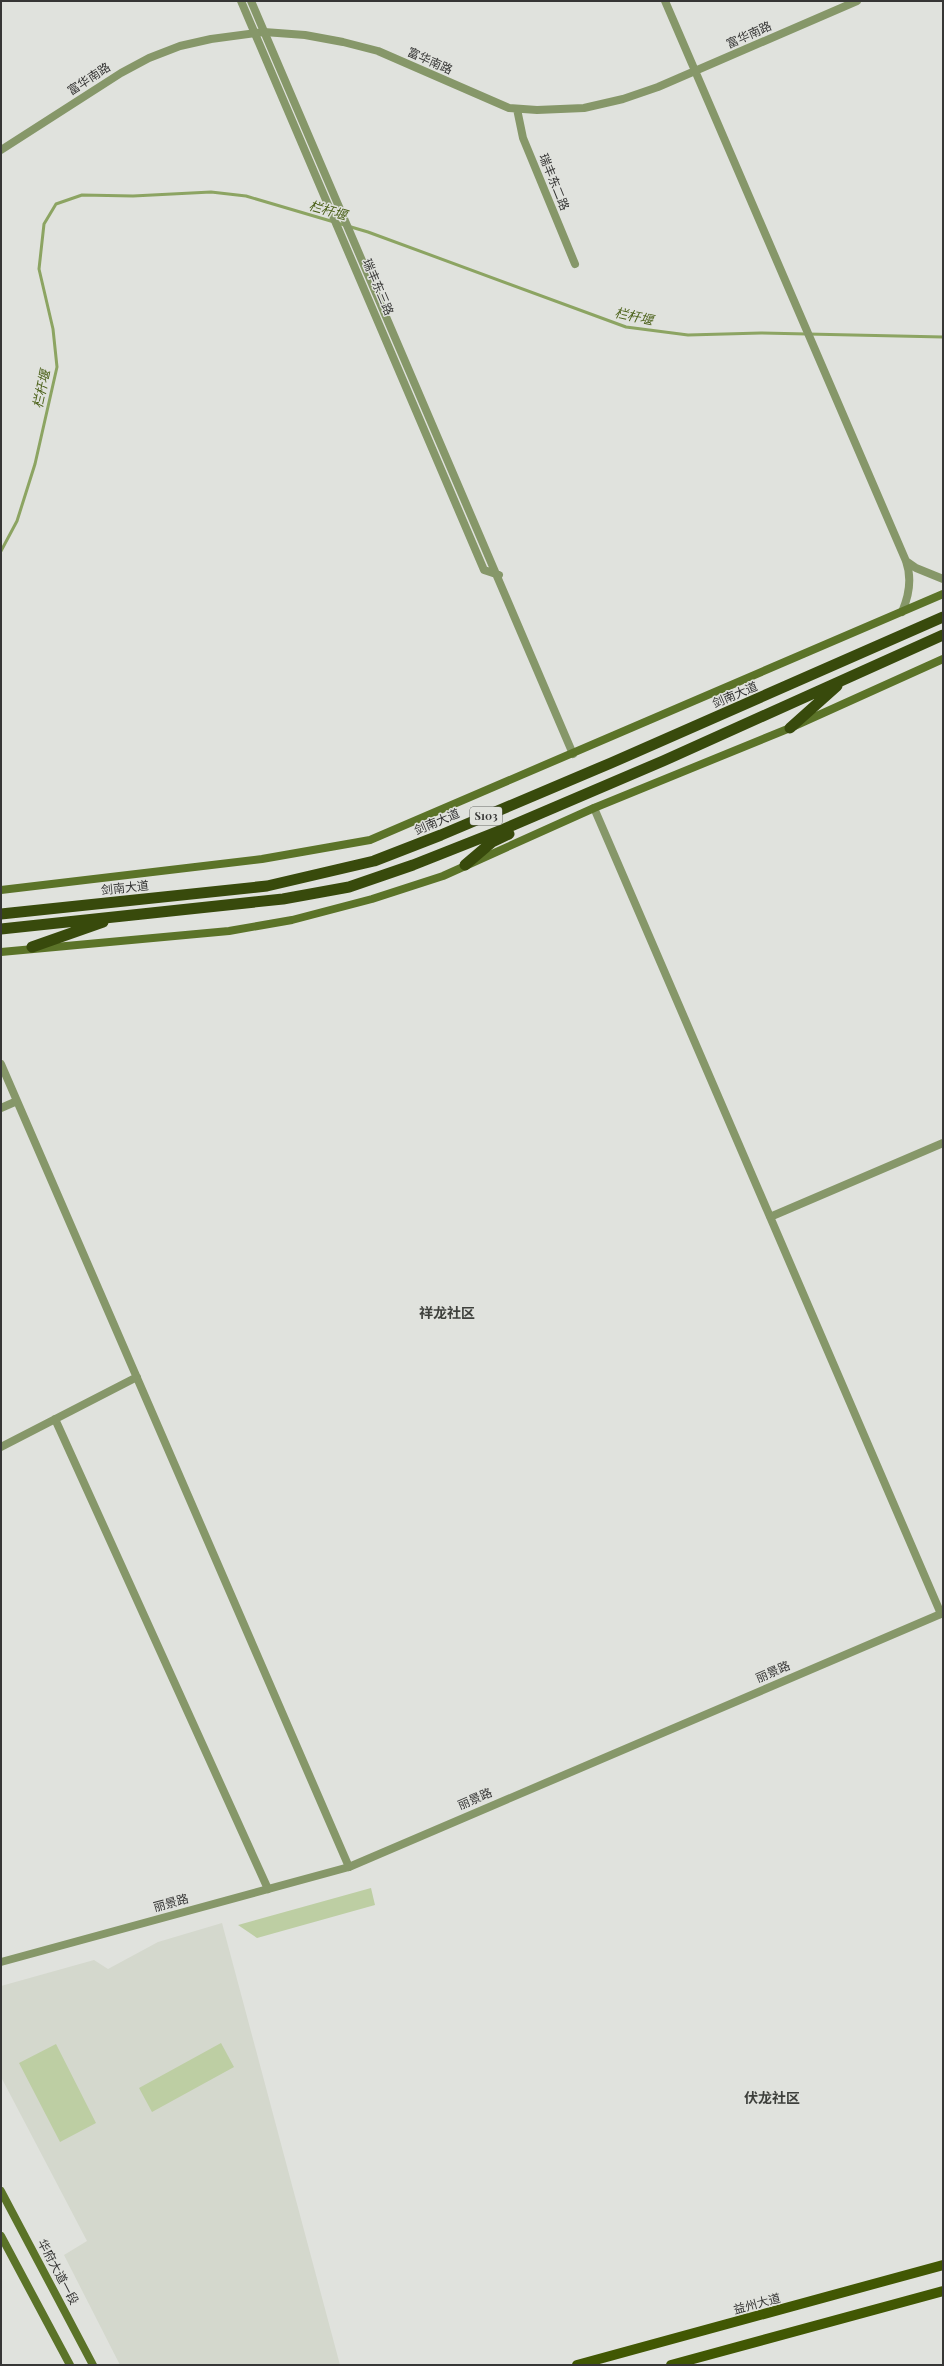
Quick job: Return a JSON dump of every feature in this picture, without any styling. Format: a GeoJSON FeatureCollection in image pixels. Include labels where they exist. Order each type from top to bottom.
{"type":"FeatureCollection","features":[{"type":"Feature","properties":{"kind":"highway","name":"剑南大道"},"geometry":{"type":"LineString","coordinates":[[1,914],[267,886],[374,861],[441,835],[618,760],[943,617]]}},
{"type":"Feature","properties":{"kind":"highway","name":"S103"},"geometry":{"type":"LineString","coordinates":[[1,929],[283,899],[349,887],[413,865],[601,786],[943,635]]}},
{"type":"Feature","properties":{"kind":"highway"},"geometry":{"type":"LineString","coordinates":[[790,728],[845,679]]}},
{"type":"Feature","properties":{"kind":"highway"},"geometry":{"type":"LineString","coordinates":[[465,865],[492,842],[545,818],[601,786]]}},
{"type":"Feature","properties":{"kind":"highway"},"geometry":{"type":"LineString","coordinates":[[32,947],[121,916]]}},
{"type":"Feature","properties":{"kind":"main road"},"geometry":{"type":"LineString","coordinates":[[1,890],[262,859],[370,840],[943,594]]}},
{"type":"Feature","properties":{"kind":"main road"},"geometry":{"type":"LineString","coordinates":[[1,952],[32,947],[229,931],[292,920],[385,895],[442,876],[594,808],[790,728],[943,659]]}},
{"type":"Feature","properties":{"kind":"main road","name":"华府大道一段"},"geometry":{"type":"LineString","coordinates":[[1,2191],[93,2365]]}},
{"type":"Feature","properties":{"kind":"main road"},"geometry":{"type":"LineString","coordinates":[[1,2236],[67,2364]]}},
{"type":"Feature","properties":{"kind":"main road","name":"益州大道"},"geometry":{"type":"LineString","coordinates":[[577,2365],[943,2265]]}},
{"type":"Feature","properties":{"kind":"main road"},"geometry":{"type":"LineString","coordinates":[[670,2365],[943,2291]]}},
{"type":"Feature","properties":{"kind":"street","name":"瑞丰东三路"},"geometry":{"type":"LineString","coordinates":[[241,1],[344,237],[484,570],[499,576]]}},
{"type":"Feature","properties":{"kind":"street"},"geometry":{"type":"LineString","coordinates":[[251,1],[499,576],[573,754]]}},
{"type":"Feature","properties":{"kind":"street"},"geometry":{"type":"LineString","coordinates":[[665,1],[798,307],[910,571],[908,598],[902,612]]}},
{"type":"Feature","properties":{"kind":"street","name":"富华南路"},"geometry":{"type":"LineString","coordinates":[[1,150],[121,73],[149,58],[180,46],[264,32],[305,35],[378,51],[508,108],[537,110],[584,108],[623,99],[696,71],[857,1]]}},
{"type":"Feature","properties":{"kind":"street","name":"瑞丰东二路"},"geometry":{"type":"LineString","coordinates":[[517,109],[523,138],[575,264]]}},
{"type":"Feature","properties":{"kind":"street"},"geometry":{"type":"LineString","coordinates":[[906,561],[916,568],[943,579]]}},
{"type":"Feature","properties":{"kind":"street"},"geometry":{"type":"LineString","coordinates":[[594,808],[942,1613]]}},
{"type":"Feature","properties":{"kind":"street"},"geometry":{"type":"LineString","coordinates":[[1,1064],[349,1867]]}},
{"type":"Feature","properties":{"kind":"street"},"geometry":{"type":"LineString","coordinates":[[1,1108],[17,1101]]}},
{"type":"Feature","properties":{"kind":"street"},"geometry":{"type":"LineString","coordinates":[[770,1217],[943,1143]]}},
{"type":"Feature","properties":{"kind":"street"},"geometry":{"type":"LineString","coordinates":[[1,1447],[137,1377]]}},
{"type":"Feature","properties":{"kind":"street"},"geometry":{"type":"LineString","coordinates":[[55,1419],[268,1889]]}},
{"type":"Feature","properties":{"kind":"street","name":"丽景路"},"geometry":{"type":"LineString","coordinates":[[1,1962],[349,1867],[942,1613]]}},
{"type":"Feature","properties":{"kind":"shaded area"},"geometry":{"type":"Polygon","coordinates":[[[222,1923],[340,2365],[120,2365],[64,2255],[87,2241],[1,2077],[1,1986],[94,1960],[108,1969],[158,1942],[222,1923]]]}},
{"type":"Feature","properties":{"kind":"green space"},"geometry":{"type":"Polygon","coordinates":[[[371,1888],[375,1905],[257,1938],[238,1925],[371,1888]]]}},
{"type":"Feature","properties":{"kind":"green space"},"geometry":{"type":"Polygon","coordinates":[[[221,2043],[234,2067],[152,2112],[139,2088],[221,2043]]]}},
{"type":"Feature","properties":{"kind":"green space"},"geometry":{"type":"Polygon","coordinates":[[[56,2044],[96,2123],[60,2142],[19,2063],[56,2044]]]}},
{"type":"Feature","properties":{"kind":"waterway","name":"栏杆堰"},"geometry":{"type":"LineString","coordinates":[[1,551],[17,521],[35,464],[57,367],[53,329],[39,269],[44,224],[56,204],[82,195],[133,196],[211,192],[246,196],[368,232],[626,327],[688,335],[761,333],[943,337]]}},
{"type":"Feature","properties":{"kind":"district","name":"祥龙社区"},"geometry":{"type":"Point","coordinates":[447,1313]}},
{"type":"Feature","properties":{"kind":"district","name":"伏龙社区"},"geometry":{"type":"Point","coordinates":[772,2098]}}]}
